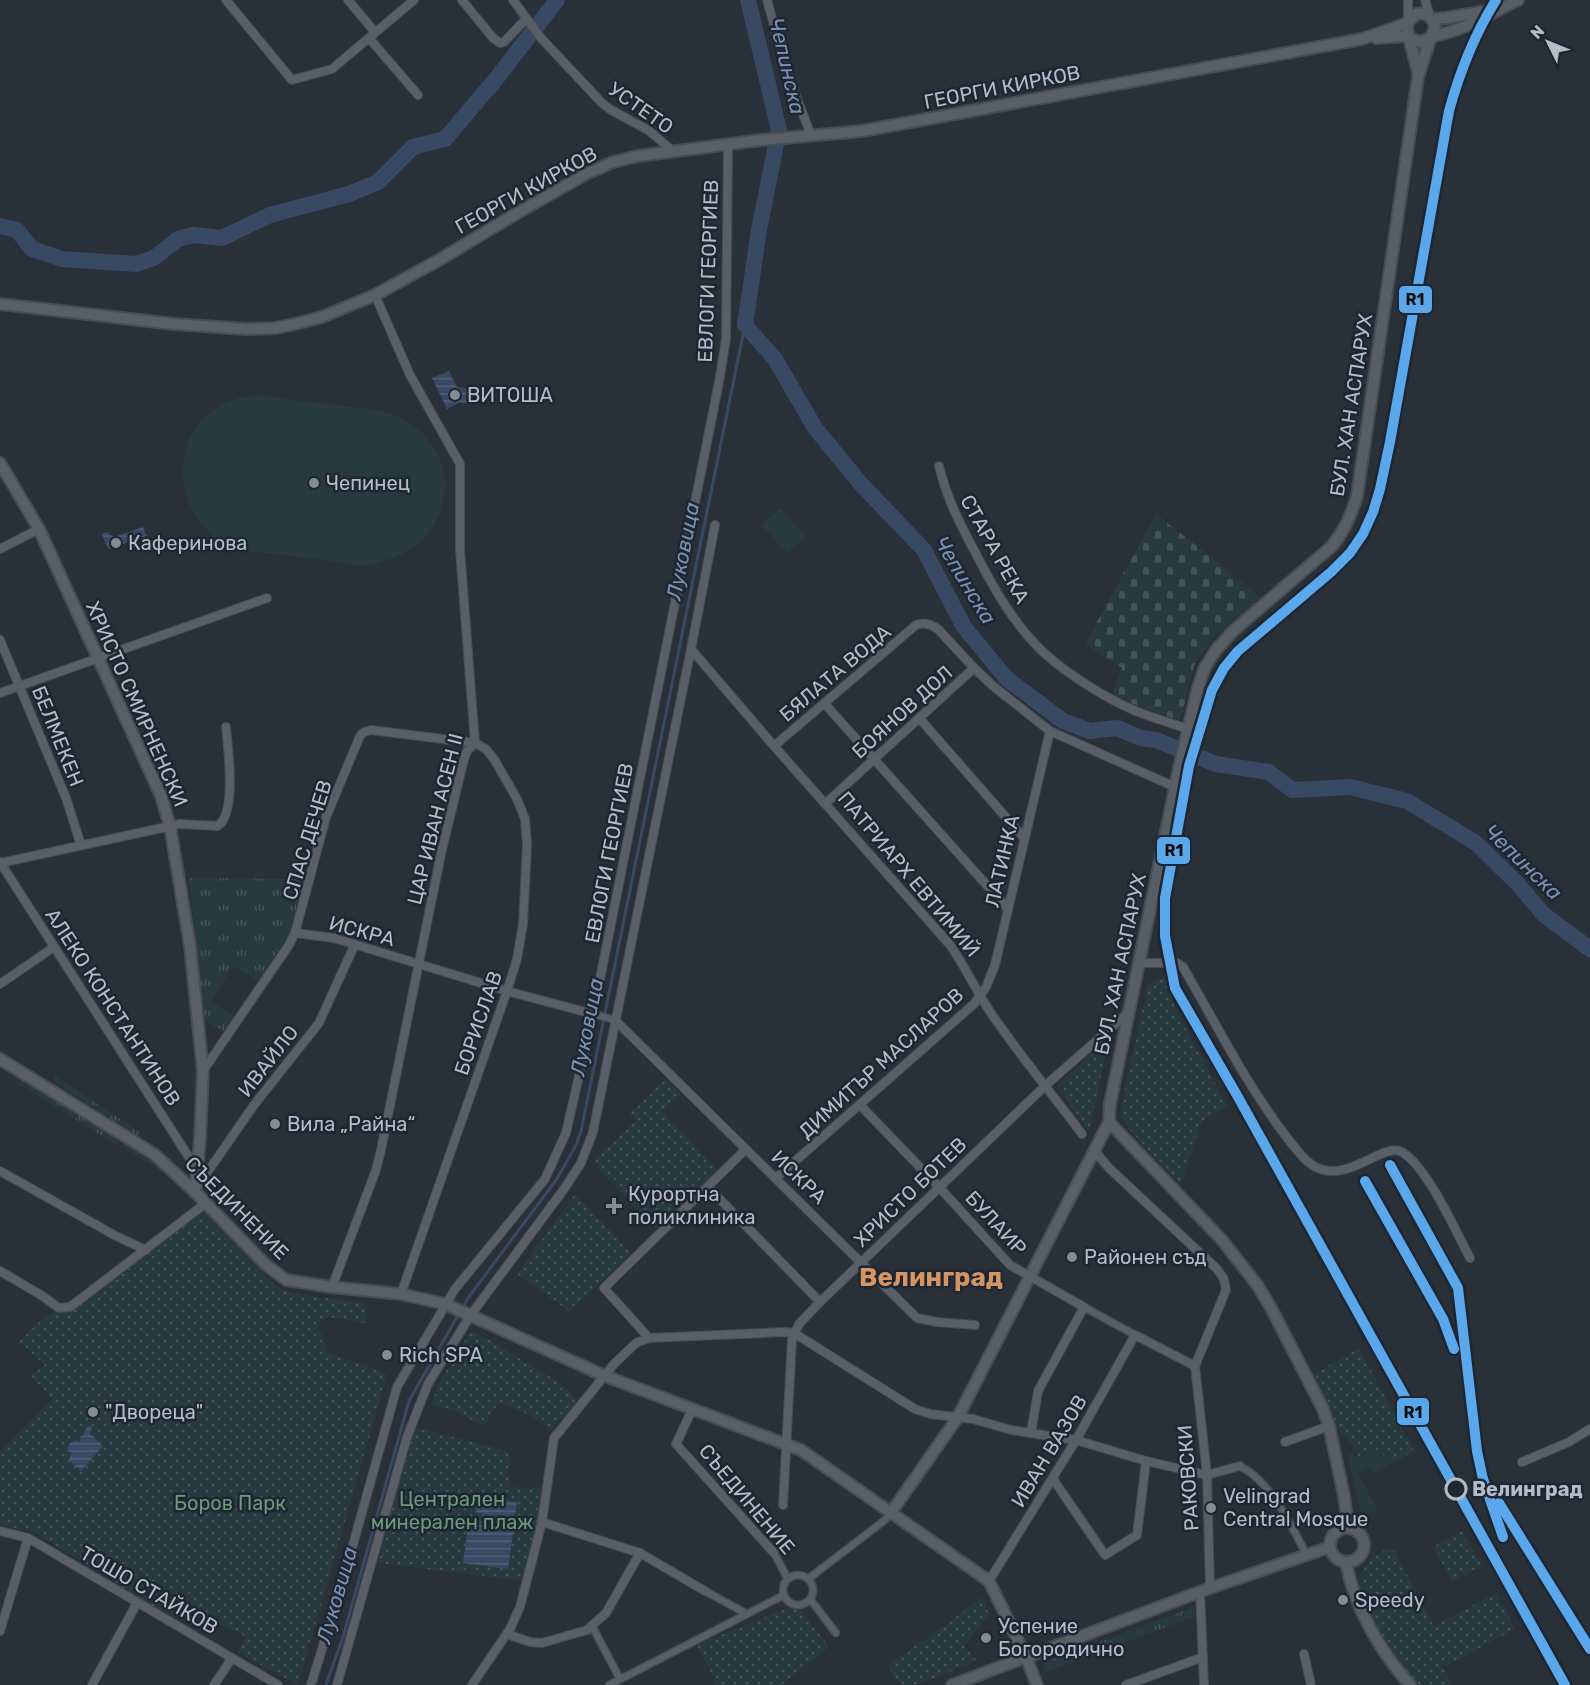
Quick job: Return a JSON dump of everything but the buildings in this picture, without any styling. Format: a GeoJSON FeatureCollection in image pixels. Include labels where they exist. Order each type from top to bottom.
{"type":"FeatureCollection","features":[{"type":"Feature","properties":{"kind":"main road"},"geometry":{"type":"LineString","coordinates":[[1502,8],[1456,17],[1431,18],[1421,13],[1416,14],[1408,21],[1406,30],[1410,37],[1420,42],[1448,33],[1502,8],[1518,0]]}},
{"type":"Feature","properties":{"kind":"main road"},"geometry":{"type":"LineString","coordinates":[[1431,18],[1435,27],[1432,37]]}},
{"type":"Feature","properties":{"kind":"main road","name":"БУЛ. ХАН АСПАРУХ"},"geometry":{"type":"LineString","coordinates":[[1410,37],[1418,77]]}},
{"type":"Feature","properties":{"kind":"main road","name":"БУЛ. ХАН АСПАРУХ"},"geometry":{"type":"LineString","coordinates":[[1108,1122],[1179,768],[1205,667],[1216,650],[1248,617],[1297,578],[1332,546],[1351,517],[1357,496],[1418,77],[1432,37]]}},
{"type":"Feature","properties":{"kind":"main road"},"geometry":{"type":"LineString","coordinates":[[1108,1122],[1222,1240],[1258,1286],[1292,1346],[1322,1407],[1329,1426],[1344,1496],[1348,1527]]}},
{"type":"Feature","properties":{"kind":"main road"},"geometry":{"type":"LineString","coordinates":[[1348,1527],[1355,1529],[1365,1541],[1360,1556],[1354,1561],[1346,1562],[1336,1557],[1330,1547],[1333,1536],[1342,1528],[1348,1527]]}},
{"type":"Feature","properties":{"kind":"main road"},"geometry":{"type":"LineString","coordinates":[[952,1685],[1205,1590],[1330,1547]]}},
{"type":"Feature","properties":{"kind":"street"},"geometry":{"type":"LineString","coordinates":[[226,0],[292,81],[332,69],[414,0]]}},
{"type":"Feature","properties":{"kind":"street"},"geometry":{"type":"LineString","coordinates":[[348,0],[418,95]]}},
{"type":"Feature","properties":{"kind":"street"},"geometry":{"type":"LineString","coordinates":[[462,0],[493,38],[500,43],[504,42],[526,19]]}},
{"type":"Feature","properties":{"kind":"street","name":"УСТЕТО"},"geometry":{"type":"LineString","coordinates":[[513,0],[541,38],[600,102],[648,130],[674,152]]}},
{"type":"Feature","properties":{"kind":"street"},"geometry":{"type":"LineString","coordinates":[[767,0],[789,78],[809,135]]}},
{"type":"Feature","properties":{"kind":"street"},"geometry":{"type":"LineString","coordinates":[[1408,0],[1408,21]]}},
{"type":"Feature","properties":{"kind":"street"},"geometry":{"type":"LineString","coordinates":[[1425,0],[1431,18]]}},
{"type":"Feature","properties":{"kind":"street","name":"ГЕОРГИ КИРКОВ"},"geometry":{"type":"LineString","coordinates":[[1366,38],[1408,21]]}},
{"type":"Feature","properties":{"kind":"street","name":"ГЕОРГИ КИРКОВ"},"geometry":{"type":"LineString","coordinates":[[0,304],[174,324],[246,329],[276,328],[322,317],[375,295],[599,167],[626,158],[761,140],[862,130],[1366,38],[1410,37]]}},
{"type":"Feature","properties":{"kind":"street","name":"ЕВЛОГИ ГЕОРГИЕВ"},"geometry":{"type":"LineString","coordinates":[[311,1685],[342,1584],[394,1394],[445,1304],[467,1273],[545,1179],[566,1133],[593,1014],[703,470],[726,339],[728,145]]}},
{"type":"Feature","properties":{"kind":"street","name":"ЦАР ИВАН АСЕН II"},"geometry":{"type":"LineString","coordinates":[[332,1287],[376,1170],[441,854],[463,763],[467,752],[475,743],[460,550],[460,464],[410,375],[375,295]]}},
{"type":"Feature","properties":{"kind":"street","name":"ХРИСТО СМИРНЕНСКИ"},"geometry":{"type":"LineString","coordinates":[[0,463],[39,529],[161,796],[170,826],[190,946],[203,1071],[195,1192]]}},
{"type":"Feature","properties":{"kind":"street","name":"СТАРА РЕКА"},"geometry":{"type":"LineString","coordinates":[[939,466],[946,495],[980,563],[1014,619],[1038,647],[1108,698],[1137,712],[1188,729]]}},
{"type":"Feature","properties":{"kind":"street","name":"ЕВЛОГИ ГЕОРГИЕВ"},"geometry":{"type":"LineString","coordinates":[[337,1685],[417,1409],[433,1375],[470,1316],[535,1230],[581,1163],[593,1132],[692,649],[715,525]]}},
{"type":"Feature","properties":{"kind":"street"},"geometry":{"type":"LineString","coordinates":[[0,549],[39,529]]}},
{"type":"Feature","properties":{"kind":"street"},"geometry":{"type":"LineString","coordinates":[[0,693],[267,598]]}},
{"type":"Feature","properties":{"kind":"street","name":"БЯЛАТА ВОДА"},"geometry":{"type":"LineString","coordinates":[[774,746],[916,625],[931,624],[938,629],[974,669]]}},
{"type":"Feature","properties":{"kind":"street","name":"БЕЛМЕКЕН"},"geometry":{"type":"LineString","coordinates":[[0,640],[66,798],[81,845]]}},
{"type":"Feature","properties":{"kind":"street","name":"ПАТРИАРХ ЕВТИМИЙ"},"geometry":{"type":"LineString","coordinates":[[692,649],[774,746],[950,945],[970,975],[980,996],[1082,1134]]}},
{"type":"Feature","properties":{"kind":"street"},"geometry":{"type":"LineString","coordinates":[[974,669],[1012,702],[1050,730],[1175,787]]}},
{"type":"Feature","properties":{"kind":"street","name":"БОЯНОВ ДОЛ"},"geometry":{"type":"LineString","coordinates":[[826,803],[974,669]]}},
{"type":"Feature","properties":{"kind":"street"},"geometry":{"type":"LineString","coordinates":[[824,703],[1008,909]]}},
{"type":"Feature","properties":{"kind":"street"},"geometry":{"type":"LineString","coordinates":[[920,719],[1024,838]]}},
{"type":"Feature","properties":{"kind":"street"},"geometry":{"type":"LineString","coordinates":[[0,863],[180,824],[212,827],[222,822],[226,816],[230,784],[226,727]]}},
{"type":"Feature","properties":{"kind":"street","name":"СПАС ДЕЧЕВ"},"geometry":{"type":"LineString","coordinates":[[203,1071],[290,945],[326,817],[360,736],[371,730],[475,743]]}},
{"type":"Feature","properties":{"kind":"street","name":"ЛАТИНКА"},"geometry":{"type":"LineString","coordinates":[[980,996],[995,966],[1050,730]]}},
{"type":"Feature","properties":{"kind":"street","name":"БОРИСЛАВ"},"geometry":{"type":"LineString","coordinates":[[401,1294],[507,991],[520,943],[527,845],[525,819],[517,799],[494,759],[486,748],[475,743]]}},
{"type":"Feature","properties":{"kind":"street","name":"АЛЕКО КОНСТАНТИНОВ"},"geometry":{"type":"LineString","coordinates":[[0,863],[197,1170]]}},
{"type":"Feature","properties":{"kind":"street","name":"ИСКРА"},"geometry":{"type":"LineString","coordinates":[[295,933],[334,938],[507,991],[593,1014]]}},
{"type":"Feature","properties":{"kind":"street","name":"ИВАЙЛО"},"geometry":{"type":"LineString","coordinates":[[195,1192],[254,1105],[319,1023],[355,944]]}},
{"type":"Feature","properties":{"kind":"street"},"geometry":{"type":"LineString","coordinates":[[0,984],[54,947]]}},
{"type":"Feature","properties":{"kind":"street"},"geometry":{"type":"LineString","coordinates":[[1139,963],[1177,963],[1183,967],[1262,1103],[1295,1148],[1311,1165],[1329,1172],[1337,1171],[1362,1164],[1395,1149],[1402,1152],[1417,1166],[1428,1182],[1470,1258]]}},
{"type":"Feature","properties":{"kind":"street","name":"ДИМИТЪР МАСЛАРОВ"},"geometry":{"type":"LineString","coordinates":[[776,1178],[974,1004],[980,996]]}},
{"type":"Feature","properties":{"kind":"street","name":"ХРИСТО БОТЕВ"},"geometry":{"type":"LineString","coordinates":[[794,1333],[820,1302],[939,1187],[1046,1085],[1129,1012]]}},
{"type":"Feature","properties":{"kind":"street"},"geometry":{"type":"LineString","coordinates":[[593,1014],[615,1020]]}},
{"type":"Feature","properties":{"kind":"street","name":"ИСКРА"},"geometry":{"type":"LineString","coordinates":[[615,1020],[862,1262],[916,1318],[975,1325]]}},
{"type":"Feature","properties":{"kind":"street","name":"СЪЕДИНЕНИЕ"},"geometry":{"type":"LineString","coordinates":[[0,1059],[136,1142],[169,1167],[276,1274],[286,1280],[401,1294],[445,1304],[605,1376],[785,1444],[822,1464],[890,1514],[989,1581]]}},
{"type":"Feature","properties":{"kind":"street","name":"БУЛАИР"},"geometry":{"type":"LineString","coordinates":[[860,1105],[1010,1265],[1195,1366]]}},
{"type":"Feature","properties":{"kind":"street","name":"БУЛ. ХАН АСПАРУХ"},"geometry":{"type":"LineString","coordinates":[[808,1579],[885,1520],[958,1417],[1108,1122]]}},
{"type":"Feature","properties":{"kind":"street"},"geometry":{"type":"LineString","coordinates":[[649,1338],[604,1288],[746,1149]]}},
{"type":"Feature","properties":{"kind":"street"},"geometry":{"type":"LineString","coordinates":[[1094,1150],[1109,1168],[1217,1269],[1224,1279],[1226,1290],[1195,1366]]}},
{"type":"Feature","properties":{"kind":"street"},"geometry":{"type":"LineString","coordinates":[[0,1171],[116,1236],[146,1250]]}},
{"type":"Feature","properties":{"kind":"street"},"geometry":{"type":"LineString","coordinates":[[708,1187],[820,1302]]}},
{"type":"Feature","properties":{"kind":"street"},"geometry":{"type":"LineString","coordinates":[[0,1271],[59,1308],[70,1307],[206,1203]]}},
{"type":"Feature","properties":{"kind":"street"},"geometry":{"type":"LineString","coordinates":[[1030,1433],[1038,1390],[1084,1306]]}},
{"type":"Feature","properties":{"kind":"street"},"geometry":{"type":"LineString","coordinates":[[783,1505],[785,1444],[794,1333]]}},
{"type":"Feature","properties":{"kind":"street"},"geometry":{"type":"LineString","coordinates":[[472,1685],[507,1634],[520,1607],[542,1522],[554,1438],[630,1348],[649,1338],[794,1333],[915,1409],[930,1414],[973,1419],[997,1427],[1076,1440],[1146,1461],[1208,1475],[1240,1466],[1249,1471],[1274,1497],[1306,1554]]}},
{"type":"Feature","properties":{"kind":"street","name":"ИВАН ВАЗОВ"},"geometry":{"type":"LineString","coordinates":[[989,1581],[1053,1479],[1135,1335]]}},
{"type":"Feature","properties":{"kind":"street","name":"РАКОВСКИ"},"geometry":{"type":"LineString","coordinates":[[1195,1366],[1208,1475],[1204,1685]]}},
{"type":"Feature","properties":{"kind":"street","name":"СЪЕДИНЕНИЕ"},"geometry":{"type":"LineString","coordinates":[[692,1410],[676,1444],[774,1553],[788,1580]]}},
{"type":"Feature","properties":{"kind":"street"},"geometry":{"type":"LineString","coordinates":[[1285,1442],[1329,1426]]}},
{"type":"Feature","properties":{"kind":"street"},"geometry":{"type":"LineString","coordinates":[[1522,1462],[1569,1442],[1590,1429]]}},
{"type":"Feature","properties":{"kind":"street"},"geometry":{"type":"LineString","coordinates":[[1053,1479],[1105,1555],[1137,1535],[1146,1461]]}},
{"type":"Feature","properties":{"kind":"street"},"geometry":{"type":"LineString","coordinates":[[542,1522],[640,1553],[747,1614]]}},
{"type":"Feature","properties":{"kind":"street","name":"ТОШО СТАЙКОВ"},"geometry":{"type":"LineString","coordinates":[[0,1532],[28,1538],[278,1685]]}},
{"type":"Feature","properties":{"kind":"street"},"geometry":{"type":"LineString","coordinates":[[0,1631],[28,1538]]}},
{"type":"Feature","properties":{"kind":"street"},"geometry":{"type":"LineString","coordinates":[[507,1634],[530,1642],[542,1643],[587,1630],[606,1613],[640,1553]]}},
{"type":"Feature","properties":{"kind":"street"},"geometry":{"type":"LineString","coordinates":[[1346,1562],[1360,1607],[1375,1638],[1384,1654],[1410,1685]]}},
{"type":"Feature","properties":{"kind":"street"},"geometry":{"type":"LineString","coordinates":[[800,1575],[808,1579],[813,1587],[810,1599],[798,1605],[790,1602],[784,1595],[784,1587],[788,1580],[800,1575]]}},
{"type":"Feature","properties":{"kind":"street"},"geometry":{"type":"LineString","coordinates":[[989,1581],[1037,1685]]}},
{"type":"Feature","properties":{"kind":"street"},"geometry":{"type":"LineString","coordinates":[[609,1685],[784,1595]]}},
{"type":"Feature","properties":{"kind":"street"},"geometry":{"type":"LineString","coordinates":[[810,1599],[836,1633]]}},
{"type":"Feature","properties":{"kind":"street"},"geometry":{"type":"LineString","coordinates":[[92,1685],[137,1603]]}},
{"type":"Feature","properties":{"kind":"street"},"geometry":{"type":"LineString","coordinates":[[592,1626],[620,1679]]}},
{"type":"Feature","properties":{"kind":"street"},"geometry":{"type":"LineString","coordinates":[[1304,1654],[1311,1685]]}},
{"type":"Feature","properties":{"kind":"street"},"geometry":{"type":"LineString","coordinates":[[1126,1685],[1203,1657]]}},
{"type":"Feature","properties":{"kind":"street"},"geometry":{"type":"LineString","coordinates":[[214,1685],[232,1658]]}},
{"type":"Feature","properties":{"kind":"green space","name":"Чепинец"},"geometry":{"type":"Polygon","coordinates":[[[259,395],[376,410],[394,415],[418,428],[434,447],[443,468],[445,491],[440,513],[428,533],[410,549],[386,560],[364,566],[240,551],[228,547],[214,537],[190,505],[184,488],[185,454],[190,437],[199,423],[212,411],[236,399],[259,395]]]}},
{"type":"Feature","properties":{"kind":"green space"},"geometry":{"type":"Polygon","coordinates":[[[780,508],[806,536],[787,553],[761,525],[780,508]]]}},
{"type":"Feature","properties":{"kind":"green space"},"geometry":{"type":"Polygon","coordinates":[[[1156,514],[1261,597],[1211,640],[1194,666],[1180,721],[1112,696],[1122,668],[1085,644],[1156,514]]]}},
{"type":"Feature","properties":{"kind":"green space"},"geometry":{"type":"Polygon","coordinates":[[[189,878],[303,879],[291,931],[258,981],[233,966],[211,1001],[235,1017],[224,1031],[205,1021],[189,878]]]}},
{"type":"Feature","properties":{"kind":"green space"},"geometry":{"type":"Polygon","coordinates":[[[1165,977],[1175,1007],[1227,1106],[1202,1121],[1180,1185],[1128,1128],[1120,1113],[1148,985],[1165,977]]]}},
{"type":"Feature","properties":{"kind":"green space"},"geometry":{"type":"Polygon","coordinates":[[[1106,1040],[1108,1042],[1091,1125],[1088,1130],[1058,1088],[1059,1084],[1106,1040]]]}},
{"type":"Feature","properties":{"kind":"green space"},"geometry":{"type":"Polygon","coordinates":[[[55,1076],[140,1132],[138,1136],[53,1081],[55,1076]]]}},
{"type":"Feature","properties":{"kind":"green space"},"geometry":{"type":"Polygon","coordinates":[[[22,1079],[76,1112],[72,1117],[19,1084],[22,1079]]]}},
{"type":"Feature","properties":{"kind":"green space"},"geometry":{"type":"Polygon","coordinates":[[[666,1079],[680,1094],[662,1111],[718,1171],[656,1229],[592,1162],[637,1120],[630,1113],[666,1079]]]}},
{"type":"Feature","properties":{"kind":"green space"},"geometry":{"type":"Polygon","coordinates":[[[78,1115],[119,1139],[116,1144],[75,1119],[78,1115]]]}},
{"type":"Feature","properties":{"kind":"green space"},"geometry":{"type":"Polygon","coordinates":[[[125,1142],[155,1160],[165,1169],[162,1173],[122,1147],[125,1142]]]}},
{"type":"Feature","properties":{"kind":"green space"},"geometry":{"type":"Polygon","coordinates":[[[575,1194],[631,1253],[570,1312],[517,1274],[575,1194]]]}},
{"type":"Feature","properties":{"kind":"green space","name":"Боров Парк"},"geometry":{"type":"Polygon","coordinates":[[[199,1208],[277,1287],[292,1293],[367,1304],[365,1323],[328,1317],[320,1321],[318,1330],[326,1339],[329,1353],[387,1375],[298,1685],[237,1652],[246,1637],[206,1617],[164,1614],[34,1532],[0,1525],[0,1451],[52,1399],[30,1375],[45,1365],[19,1342],[49,1315],[70,1307],[199,1208]]]}},
{"type":"Feature","properties":{"kind":"green space"},"geometry":{"type":"Polygon","coordinates":[[[471,1331],[563,1385],[578,1402],[550,1431],[532,1416],[499,1402],[484,1426],[455,1411],[431,1405],[440,1381],[471,1331]]]}},
{"type":"Feature","properties":{"kind":"green space"},"geometry":{"type":"Polygon","coordinates":[[[1359,1348],[1414,1451],[1393,1463],[1374,1448],[1359,1457],[1353,1446],[1333,1424],[1311,1376],[1359,1348]]]}},
{"type":"Feature","properties":{"kind":"green space","name":"Централен минерален плаж"},"geometry":{"type":"Polygon","coordinates":[[[411,1426],[510,1452],[509,1487],[547,1488],[527,1581],[378,1563],[411,1426]]]}},
{"type":"Feature","properties":{"kind":"green space"},"geometry":{"type":"Polygon","coordinates":[[[1374,1448],[1393,1463],[1373,1473],[1369,1467],[1358,1473],[1378,1510],[1362,1517],[1347,1453],[1359,1457],[1374,1448]]]}},
{"type":"Feature","properties":{"kind":"green space"},"geometry":{"type":"Polygon","coordinates":[[[1462,1531],[1482,1566],[1452,1582],[1433,1547],[1462,1531]]]}},
{"type":"Feature","properties":{"kind":"green space"},"geometry":{"type":"Polygon","coordinates":[[[1393,1548],[1434,1626],[1496,1593],[1515,1629],[1444,1667],[1451,1685],[1418,1685],[1393,1658],[1368,1611],[1359,1582],[1363,1570],[1381,1552],[1393,1548]]]}},
{"type":"Feature","properties":{"kind":"green space"},"geometry":{"type":"Polygon","coordinates":[[[982,1597],[989,1614],[964,1646],[977,1661],[917,1685],[897,1682],[888,1665],[982,1597]]]}},
{"type":"Feature","properties":{"kind":"green space"},"geometry":{"type":"Polygon","coordinates":[[[789,1607],[800,1609],[829,1647],[781,1685],[713,1685],[715,1680],[697,1645],[789,1607]]]}},
{"type":"Feature","properties":{"kind":"green space"},"geometry":{"type":"Polygon","coordinates":[[[1194,1607],[1195,1616],[1046,1672],[1043,1663],[1194,1607]]]}},
{"type":"Feature","properties":{"kind":"water","name":"ВИТОША"},"geometry":{"type":"Polygon","coordinates":[[[449,371],[457,387],[469,389],[468,402],[464,404],[461,402],[447,409],[432,378],[449,371]]]}},
{"type":"Feature","properties":{"kind":"water","name":"Каферинова"},"geometry":{"type":"Polygon","coordinates":[[[143,527],[147,536],[108,549],[102,534],[107,532],[114,537],[143,527]]]}},
{"type":"Feature","properties":{"kind":"water"},"geometry":{"type":"Polygon","coordinates":[[[88,1426],[92,1427],[90,1434],[103,1446],[81,1471],[69,1460],[72,1453],[68,1451],[68,1447],[75,1440],[79,1442],[88,1426]]]}},
{"type":"Feature","properties":{"kind":"water"},"geometry":{"type":"Polygon","coordinates":[[[478,1497],[517,1502],[508,1569],[463,1563],[469,1519],[484,1521],[485,1514],[476,1513],[478,1497]]]}},
{"type":"Feature","properties":{"kind":"waterway"},"geometry":{"type":"LineString","coordinates":[[0,226],[17,230],[32,249],[62,259],[136,264],[154,258],[178,239],[193,235],[222,238],[270,215],[349,194],[378,182],[413,147],[445,139],[496,79],[557,0]]}},
{"type":"Feature","properties":{"kind":"waterway","name":"Чепинска"},"geometry":{"type":"LineString","coordinates":[[748,0],[779,130],[759,230],[745,325],[775,359],[815,428],[861,484],[924,550],[964,627],[1007,679],[1063,721],[1090,731],[1117,728],[1141,738],[1156,740],[1216,764],[1269,772],[1292,790],[1350,787],[1407,801],[1476,843],[1518,884],[1543,914],[1590,949]]}},
{"type":"Feature","properties":{"kind":"waterway","name":"Луковица"},"geometry":{"type":"LineString","coordinates":[[326,1685],[343,1637],[409,1401],[468,1298],[557,1179],[581,1131],[745,325]]}},
{"type":"Feature","properties":{"kind":"transit line","name":"R1"},"geometry":{"type":"LineString","coordinates":[[1496,0],[1468,54],[1449,111],[1390,442],[1373,512],[1363,534],[1350,553],[1238,651],[1224,668],[1212,690],[1189,766],[1165,898],[1165,936],[1175,988],[1565,1685]]}},
{"type":"Feature","properties":{"kind":"transit line","name":"R1"},"geometry":{"type":"LineString","coordinates":[[1390,1165],[1458,1288],[1477,1451],[1483,1479],[1503,1537]]}},
{"type":"Feature","properties":{"kind":"transit line","name":"R1"},"geometry":{"type":"LineString","coordinates":[[1365,1181],[1443,1319],[1454,1349]]}},
{"type":"Feature","properties":{"kind":"transit line","name":"R1"},"geometry":{"type":"LineString","coordinates":[[1499,1503],[1590,1649]]}},
{"type":"Feature","properties":{"kind":"place","name":"ВИТОША"},"geometry":{"type":"Point","coordinates":[455,395]}},
{"type":"Feature","properties":{"kind":"place","name":"Чепинец"},"geometry":{"type":"Point","coordinates":[314,483]}},
{"type":"Feature","properties":{"kind":"place","name":"Каферинова"},"geometry":{"type":"Point","coordinates":[116,543]}},
{"type":"Feature","properties":{"kind":"place","name":"Вила „Райна“"},"geometry":{"type":"Point","coordinates":[275,1124]}},
{"type":"Feature","properties":{"kind":"place","name":"Курортна поликлиника"},"geometry":{"type":"Point","coordinates":[614,1206]}},
{"type":"Feature","properties":{"kind":"place","name":"Районен съд"},"geometry":{"type":"Point","coordinates":[1072,1257]}},
{"type":"Feature","properties":{"kind":"place","name":"Rich SPA"},"geometry":{"type":"Point","coordinates":[387,1355]}},
{"type":"Feature","properties":{"kind":"place","name":"\"Двореца\""},"geometry":{"type":"Point","coordinates":[93,1412]}},
{"type":"Feature","properties":{"kind":"place","name":"Велинград"},"geometry":{"type":"Point","coordinates":[1456,1489]}},
{"type":"Feature","properties":{"kind":"place","name":"Velingrad Central Mosque"},"geometry":{"type":"Point","coordinates":[1211,1508]}},
{"type":"Feature","properties":{"kind":"place","name":"Speedy"},"geometry":{"type":"Point","coordinates":[1343,1600]}},
{"type":"Feature","properties":{"kind":"place","name":"Успение Богородично"},"geometry":{"type":"Point","coordinates":[986,1638]}},
{"type":"Feature","properties":{"kind":"district","name":"Велинград"},"geometry":{"type":"Point","coordinates":[931,1277]}}]}
